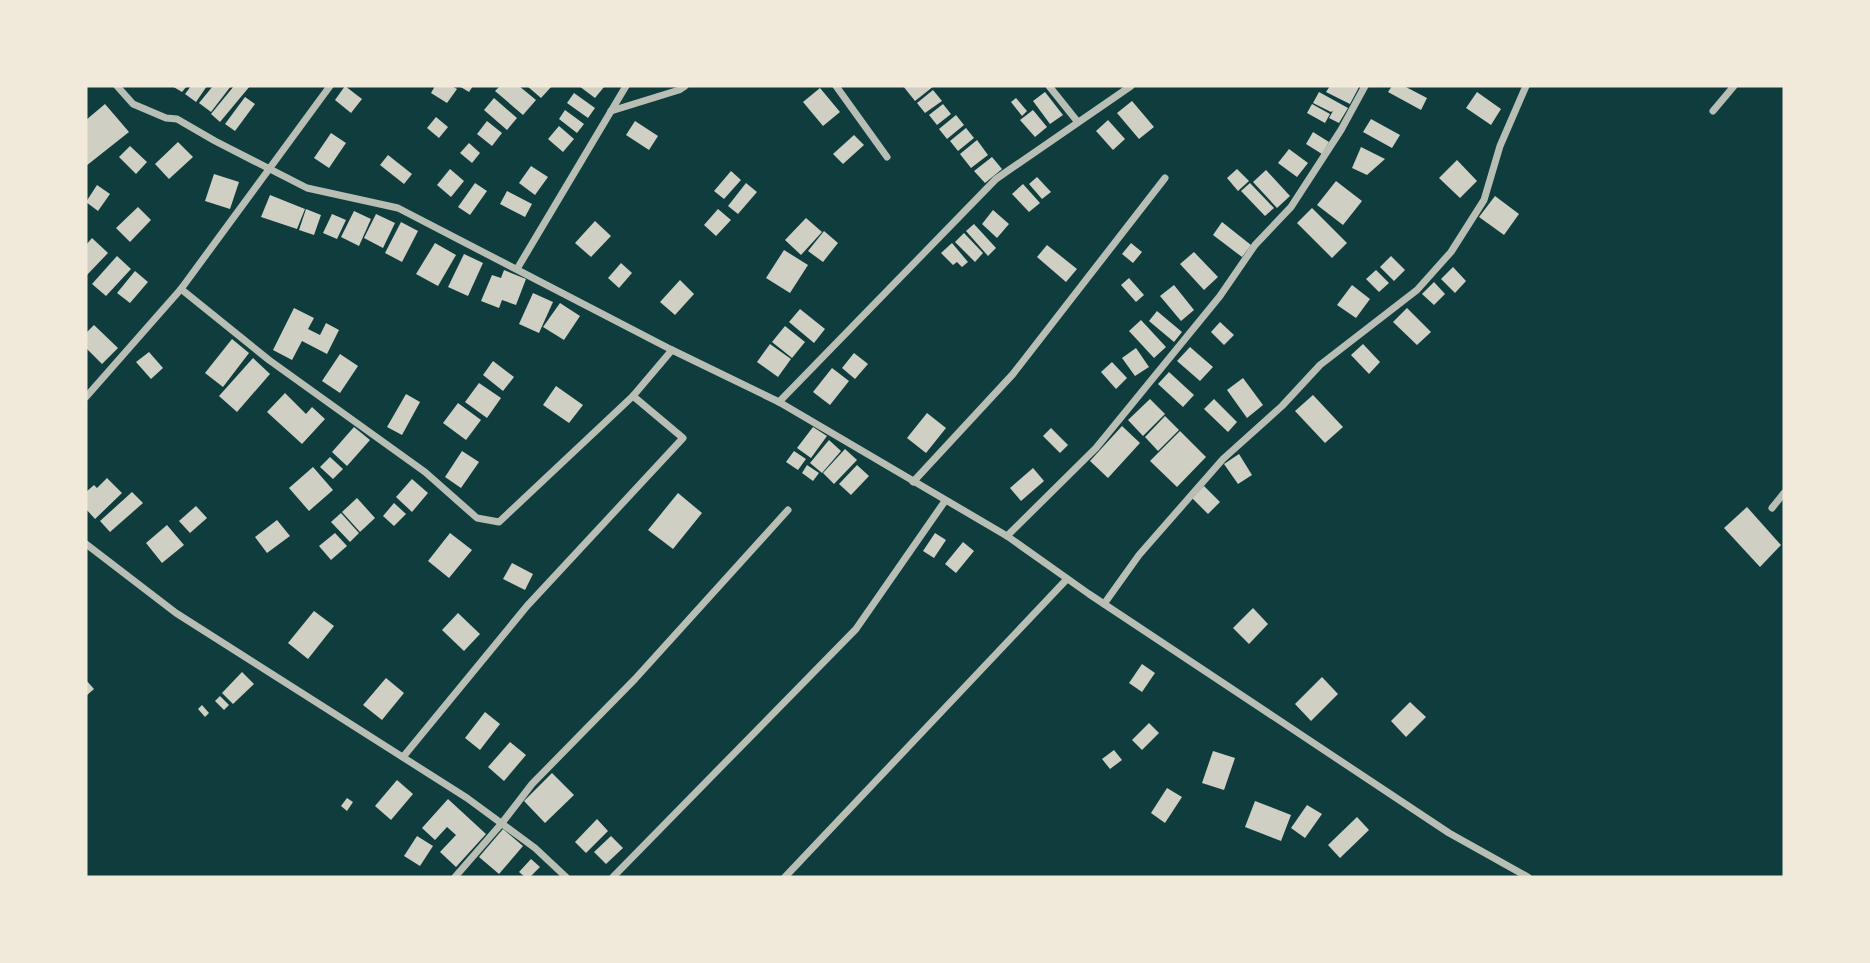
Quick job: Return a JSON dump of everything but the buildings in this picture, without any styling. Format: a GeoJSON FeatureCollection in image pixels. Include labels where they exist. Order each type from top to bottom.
{"type":"FeatureCollection","features":[{"type":"Feature","properties":{"kind":"street"},"geometry":{"type":"LineString","coordinates":[[86,397],[181,289],[330,86]]}},
{"type":"Feature","properties":{"kind":"street"},"geometry":{"type":"LineString","coordinates":[[517,269],[626,86]]}},
{"type":"Feature","properties":{"kind":"street"},"geometry":{"type":"LineString","coordinates":[[611,111],[685,86]]}},
{"type":"Feature","properties":{"kind":"street"},"geometry":{"type":"LineString","coordinates":[[836,86],[887,157]]}},
{"type":"Feature","properties":{"kind":"street"},"geometry":{"type":"LineString","coordinates":[[1049,86],[1077,121]]}},
{"type":"Feature","properties":{"kind":"street"},"geometry":{"type":"LineString","coordinates":[[779,402],[996,179],[1131,86]]}},
{"type":"Feature","properties":{"kind":"street"},"geometry":{"type":"LineString","coordinates":[[1007,536],[1096,448],[1220,296],[1255,245],[1291,207],[1341,130],[1365,86]]}},
{"type":"Feature","properties":{"kind":"street"},"geometry":{"type":"LineString","coordinates":[[1104,604],[1139,555],[1223,459],[1282,405],[1320,365],[1417,290],[1451,252],[1484,200],[1500,146],[1526,86]]}},
{"type":"Feature","properties":{"kind":"street"},"geometry":{"type":"LineString","coordinates":[[1713,111],[1734,86]]}},
{"type":"Feature","properties":{"kind":"street"},"geometry":{"type":"LineString","coordinates":[[121,87],[133,104],[166,118],[177,118],[215,141],[307,188],[398,208],[779,402],[1007,536],[1104,604],[1449,833],[1528,877]]}},
{"type":"Feature","properties":{"kind":"street"},"geometry":{"type":"LineString","coordinates":[[913,482],[1013,374],[1165,177]]}},
{"type":"Feature","properties":{"kind":"street"},"geometry":{"type":"LineString","coordinates":[[181,289],[269,360],[425,472],[477,518],[499,522],[633,396],[673,350]]}},
{"type":"Feature","properties":{"kind":"street"},"geometry":{"type":"LineString","coordinates":[[403,757],[527,606],[683,438],[633,396]]}},
{"type":"Feature","properties":{"kind":"street"},"geometry":{"type":"LineString","coordinates":[[1772,508],[1784,493]]}},
{"type":"Feature","properties":{"kind":"street"},"geometry":{"type":"LineString","coordinates":[[613,877],[856,629],[945,501]]}},
{"type":"Feature","properties":{"kind":"street"},"geometry":{"type":"LineString","coordinates":[[455,877],[532,785],[635,679],[788,510]]}},
{"type":"Feature","properties":{"kind":"street"},"geometry":{"type":"LineString","coordinates":[[86,544],[176,613],[467,798],[535,848],[566,877]]}},
{"type":"Feature","properties":{"kind":"street"},"geometry":{"type":"LineString","coordinates":[[785,877],[1067,579]]}}]}
